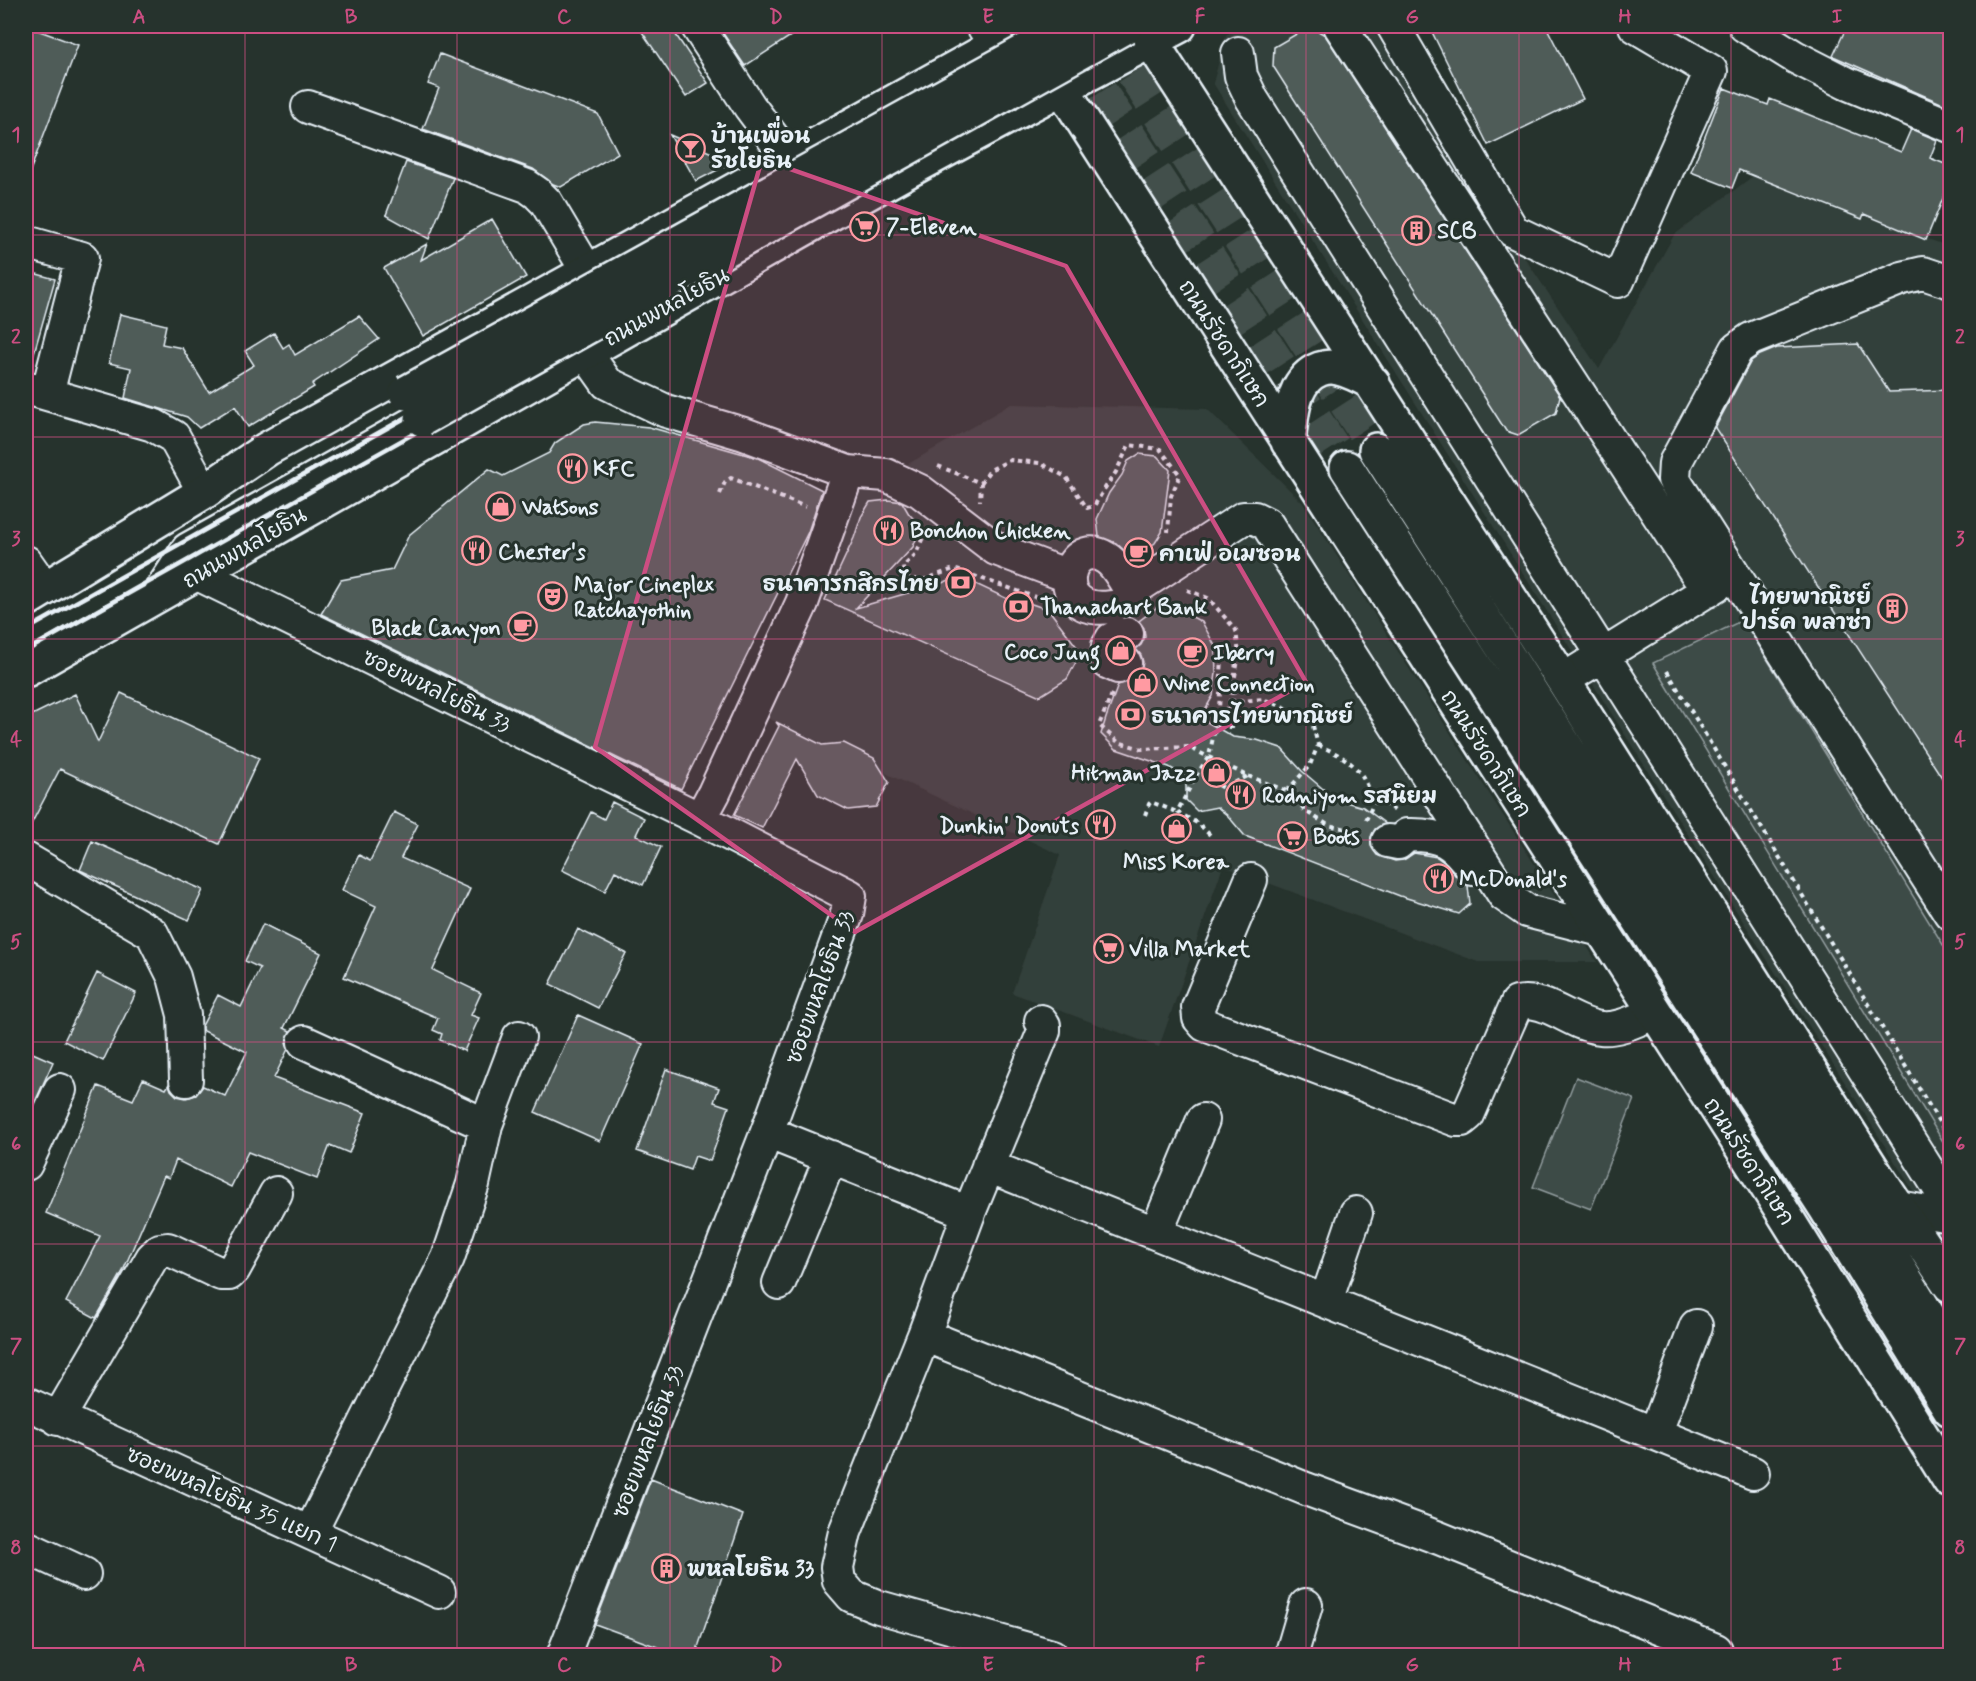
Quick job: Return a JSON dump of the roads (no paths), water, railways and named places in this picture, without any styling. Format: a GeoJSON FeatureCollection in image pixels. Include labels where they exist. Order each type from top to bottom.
{"type":"FeatureCollection","features":[{"type":"Feature","properties":{"kind":"main road","name":"ถนนพหลโยธิน"},"geometry":{"type":"LineString","coordinates":[[158,596],[188,550],[414,406],[1071,26]]}},
{"type":"Feature","properties":{"kind":"main road","name":"ถนนพหลโยธิน"},"geometry":{"type":"LineString","coordinates":[[35,594],[204,492],[267,449],[799,153],[990,36],[1026,27]]}},
{"type":"Feature","properties":{"kind":"main road","name":"ถนนรัชดาภิเษก"},"geometry":{"type":"LineString","coordinates":[[1026,27],[1062,89],[1773,1196],[1950,1481]]}},
{"type":"Feature","properties":{"kind":"main road","name":"ถนนพหลโยธิน"},"geometry":{"type":"LineString","coordinates":[[157,521],[200,510],[319,441],[414,406],[1149,29]]}},
{"type":"Feature","properties":{"kind":"main road","name":"ถนนพหลโยธิน"},"geometry":{"type":"LineString","coordinates":[[26,669],[198,574],[849,203],[1062,89],[1149,29]]}},
{"type":"Feature","properties":{"kind":"main road"},"geometry":{"type":"LineString","coordinates":[[1149,29],[1898,1207],[1950,1285]]}},
{"type":"Feature","properties":{"kind":"main road"},"geometry":{"type":"LineString","coordinates":[[799,153],[830,161],[846,176],[849,185],[849,203]]}},
{"type":"Feature","properties":{"kind":"main road"},"geometry":{"type":"LineString","coordinates":[[1288,442],[1298,388],[1315,371],[1326,367],[1336,367],[1373,383]]}},
{"type":"Feature","properties":{"kind":"main road"},"geometry":{"type":"LineString","coordinates":[[1377,450],[1857,1201],[1950,1351]]}},
{"type":"Feature","properties":{"kind":"main road","name":"ถนนรัชดาภิเษก"},"geometry":{"type":"LineString","coordinates":[[1347,468],[1825,1207],[1950,1409]]}},
{"type":"Feature","properties":{"kind":"street"},"geometry":{"type":"LineString","coordinates":[[697,26],[750,107],[799,153]]}},
{"type":"Feature","properties":{"kind":"street"},"geometry":{"type":"LineString","coordinates":[[1340,26],[1708,591]]}},
{"type":"Feature","properties":{"kind":"street"},"geometry":{"type":"LineString","coordinates":[[1393,26],[1513,231],[1618,281],[1711,71],[1635,26]]}},
{"type":"Feature","properties":{"kind":"street"},"geometry":{"type":"LineString","coordinates":[[1745,26],[1795,57],[1846,83],[1950,126]]}},
{"type":"Feature","properties":{"kind":"street"},"geometry":{"type":"LineString","coordinates":[[1238,53],[1241,76],[1252,99],[1950,1204]]}},
{"type":"Feature","properties":{"kind":"street"},"geometry":{"type":"LineString","coordinates":[[308,107],[526,186],[546,202],[587,271]]}},
{"type":"Feature","properties":{"kind":"street"},"geometry":{"type":"LineString","coordinates":[[26,242],[82,258],[36,391],[153,424],[174,437],[204,492]]}},
{"type":"Feature","properties":{"kind":"street"},"geometry":{"type":"LineString","coordinates":[[1950,282],[1923,273],[1902,278],[1751,339],[1737,349],[1676,463],[1674,480],[1950,913]]}},
{"type":"Feature","properties":{"kind":"street"},"geometry":{"type":"LineString","coordinates":[[585,352],[607,383],[666,411],[744,434],[848,472],[886,474],[920,491],[996,549],[1068,576]]}},
{"type":"Feature","properties":{"kind":"street"},"geometry":{"type":"LineString","coordinates":[[700,819],[802,603],[848,472]]}},
{"type":"Feature","properties":{"kind":"street"},"geometry":{"type":"LineString","coordinates":[[1121,599],[1113,564],[1099,555],[1090,554],[1072,564],[1068,576],[1069,589],[1078,599],[1098,609],[1121,599],[1243,518],[1255,518],[1267,524],[1504,895],[1527,911],[1601,930]]}},
{"type":"Feature","properties":{"kind":"street"},"geometry":{"type":"LineString","coordinates":[[26,562],[35,594]]}},
{"type":"Feature","properties":{"kind":"street","name":"ซอยพหลโยธิน 33"},"geometry":{"type":"LineString","coordinates":[[198,574],[700,819],[850,896],[847,914],[767,1132],[563,1656]]}},
{"type":"Feature","properties":{"kind":"street"},"geometry":{"type":"LineString","coordinates":[[1563,680],[1734,574]]}},
{"type":"Feature","properties":{"kind":"street"},"geometry":{"type":"LineString","coordinates":[[1374,836],[1398,843],[1407,835],[1430,834],[1456,847],[1476,874]]}},
{"type":"Feature","properties":{"kind":"street"},"geometry":{"type":"LineString","coordinates":[[26,859],[153,933],[174,977],[184,1015],[186,1080]]}},
{"type":"Feature","properties":{"kind":"street"},"geometry":{"type":"LineString","coordinates":[[1251,879],[1198,1007],[1199,1018],[1205,1025],[1456,1120],[1462,1120],[1468,1115],[1517,1003],[1533,1002],[1598,1028],[1613,1029],[1654,1013]]}},
{"type":"Feature","properties":{"kind":"street"},"geometry":{"type":"LineString","coordinates":[[1041,1021],[1044,1031],[969,1213],[924,1335],[845,1532],[837,1567],[838,1581],[852,1596],[879,1607],[1052,1656]]}},
{"type":"Feature","properties":{"kind":"street"},"geometry":{"type":"LineString","coordinates":[[310,1533],[448,1258],[473,1184],[486,1125],[519,1037]]}},
{"type":"Feature","properties":{"kind":"street"},"geometry":{"type":"LineString","coordinates":[[304,1042],[486,1125]]}},
{"type":"Feature","properties":{"kind":"street"},"geometry":{"type":"LineString","coordinates":[[26,1164],[60,1090]]}},
{"type":"Feature","properties":{"kind":"street"},"geometry":{"type":"LineString","coordinates":[[1156,1233],[1203,1120]]}},
{"type":"Feature","properties":{"kind":"street"},"geometry":{"type":"LineString","coordinates":[[767,1132],[969,1213]]}},
{"type":"Feature","properties":{"kind":"street"},"geometry":{"type":"LineString","coordinates":[[779,1283],[831,1157]]}},
{"type":"Feature","properties":{"kind":"street"},"geometry":{"type":"LineString","coordinates":[[988,1166],[1753,1473]]}},
{"type":"Feature","properties":{"kind":"street"},"geometry":{"type":"LineString","coordinates":[[58,1419],[152,1258],[160,1250],[168,1249],[221,1274],[228,1274],[234,1269],[276,1193]]}},
{"type":"Feature","properties":{"kind":"street"},"geometry":{"type":"LineString","coordinates":[[1898,1207],[1950,1216]]}},
{"type":"Feature","properties":{"kind":"street"},"geometry":{"type":"LineString","coordinates":[[1326,1301],[1356,1213]]}},
{"type":"Feature","properties":{"kind":"street"},"geometry":{"type":"LineString","coordinates":[[1655,1434],[1696,1326]]}},
{"type":"Feature","properties":{"kind":"street"},"geometry":{"type":"LineString","coordinates":[[924,1335],[1306,1489],[1439,1538],[1716,1650]]}},
{"type":"Feature","properties":{"kind":"street","name":"ซอยพหลโยธิน 35 แยก 1"},"geometry":{"type":"LineString","coordinates":[[26,1403],[439,1592]]}},
{"type":"Feature","properties":{"kind":"street"},"geometry":{"type":"LineString","coordinates":[[26,1547],[84,1574]]}},
{"type":"Feature","properties":{"kind":"street"},"geometry":{"type":"LineString","coordinates":[[1291,1656],[1306,1605]]}},
{"type":"Feature","properties":{"kind":"tunnel"},"geometry":{"type":"LineString","coordinates":[[1106,32],[1376,450]]}},
{"type":"Feature","properties":{"kind":"tunnel"},"geometry":{"type":"LineString","coordinates":[[1074,51],[1347,468]]}},
{"type":"Feature","properties":{"kind":"railway"},"geometry":{"type":"LineString","coordinates":[[26,630],[1106,26]]}},
{"type":"Feature","properties":{"kind":"railway"},"geometry":{"type":"LineString","coordinates":[[26,651],[1141,26]]}},
{"type":"Feature","properties":{"kind":"place","name":"บ้านเพื่อน รัชโยธิน"},"geometry":{"type":"Point","coordinates":[690,148]}},
{"type":"Feature","properties":{"kind":"place","name":"7-Eleven"},"geometry":{"type":"Point","coordinates":[865,226]}},
{"type":"Feature","properties":{"kind":"place","name":"SCB"},"geometry":{"type":"Point","coordinates":[1416,230]}},
{"type":"Feature","properties":{"kind":"place","name":"KFC"},"geometry":{"type":"Point","coordinates":[572,468]}},
{"type":"Feature","properties":{"kind":"place","name":"Watsons"},"geometry":{"type":"Point","coordinates":[501,506]}},
{"type":"Feature","properties":{"kind":"place","name":"Bonchon Chicken"},"geometry":{"type":"Point","coordinates":[889,530]}},
{"type":"Feature","properties":{"kind":"place","name":"Chester's"},"geometry":{"type":"Point","coordinates":[477,551]}},
{"type":"Feature","properties":{"kind":"place","name":"คาเฟ่ อเมซอน"},"geometry":{"type":"Point","coordinates":[1138,553]}},
{"type":"Feature","properties":{"kind":"place","name":"ธนาคารกสิกรไทย"},"geometry":{"type":"Point","coordinates":[960,583]}},
{"type":"Feature","properties":{"kind":"place","name":"Major Cineplex Ratchayothin"},"geometry":{"type":"Point","coordinates":[553,597]}},
{"type":"Feature","properties":{"kind":"place","name":"Thanachart Bank"},"geometry":{"type":"Point","coordinates":[1019,606]}},
{"type":"Feature","properties":{"kind":"place","name":"ไทยพาณิชย์ ปาร์ค พลาซ่า"},"geometry":{"type":"Point","coordinates":[1892,609]}},
{"type":"Feature","properties":{"kind":"place","name":"Black Canyon"},"geometry":{"type":"Point","coordinates":[522,627]}},
{"type":"Feature","properties":{"kind":"place","name":"Coco Jung"},"geometry":{"type":"Point","coordinates":[1121,651]}},
{"type":"Feature","properties":{"kind":"place","name":"Iberry"},"geometry":{"type":"Point","coordinates":[1192,652]}},
{"type":"Feature","properties":{"kind":"place","name":"Wine Connection"},"geometry":{"type":"Point","coordinates":[1142,683]}},
{"type":"Feature","properties":{"kind":"place","name":"ธนาคารไทยพาณิชย์"},"geometry":{"type":"Point","coordinates":[1130,715]}},
{"type":"Feature","properties":{"kind":"place","name":"Hitman Jazz"},"geometry":{"type":"Point","coordinates":[1217,772]}},
{"type":"Feature","properties":{"kind":"place","name":"Rodniyom รสนิยม"},"geometry":{"type":"Point","coordinates":[1241,795]}},
{"type":"Feature","properties":{"kind":"place","name":"Dunkin' Donuts"},"geometry":{"type":"Point","coordinates":[1100,825]}},
{"type":"Feature","properties":{"kind":"place","name":"Miss Korea"},"geometry":{"type":"Point","coordinates":[1176,829]}},
{"type":"Feature","properties":{"kind":"place","name":"Boots"},"geometry":{"type":"Point","coordinates":[1292,836]}},
{"type":"Feature","properties":{"kind":"place","name":"McDonald's"},"geometry":{"type":"Point","coordinates":[1438,878]}},
{"type":"Feature","properties":{"kind":"place","name":"Villa Market"},"geometry":{"type":"Point","coordinates":[1108,948]}},
{"type":"Feature","properties":{"kind":"place","name":"พหลโยธิน 33"},"geometry":{"type":"Point","coordinates":[666,1568]}}]}
